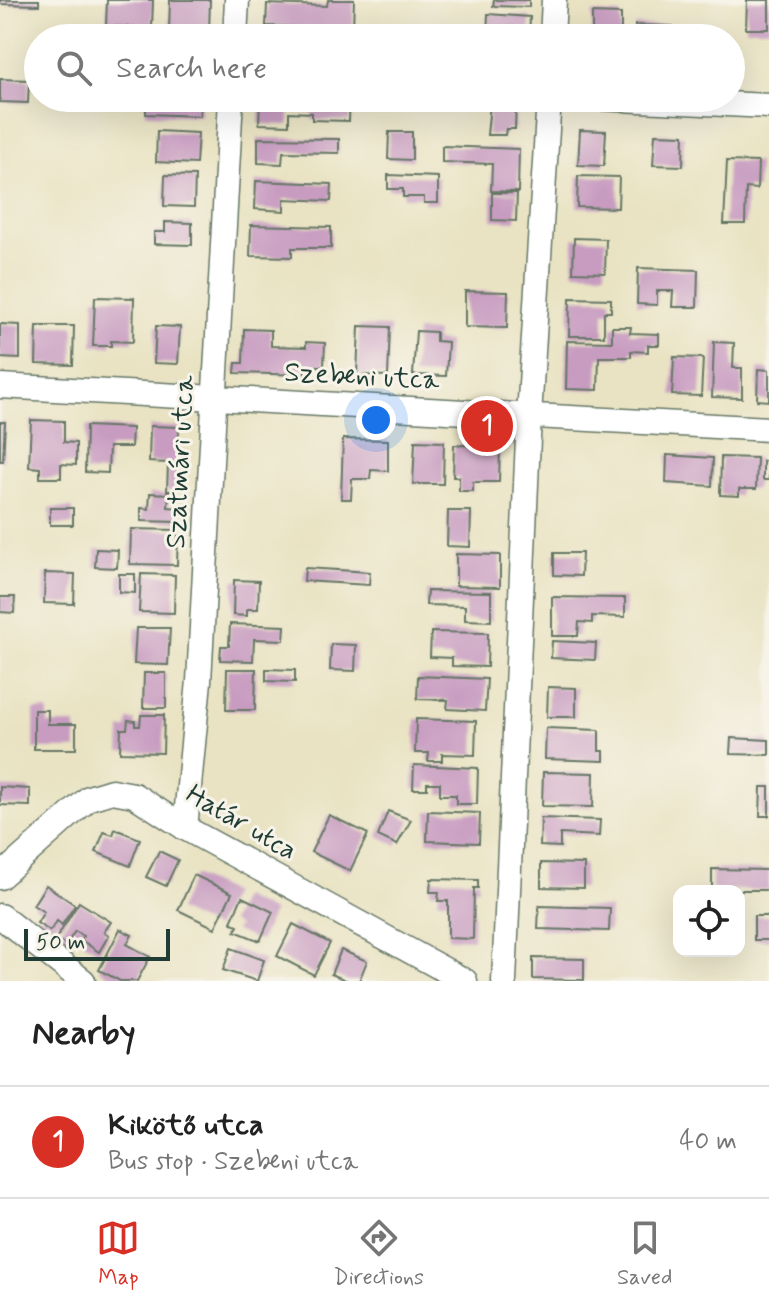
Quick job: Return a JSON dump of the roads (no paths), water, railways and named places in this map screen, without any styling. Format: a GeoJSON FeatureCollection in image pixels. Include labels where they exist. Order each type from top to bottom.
{"type":"FeatureCollection","features":[{"type":"Feature","properties":{"kind":"street"},"geometry":{"type":"LineString","coordinates":[[236,24],[237,0]]}},
{"type":"Feature","properties":{"kind":"street"},"geometry":{"type":"LineString","coordinates":[[553,24],[554,0]]}},
{"type":"Feature","properties":{"kind":"street"},"geometry":{"type":"LineString","coordinates":[[745,105],[769,106]]}},
{"type":"Feature","properties":{"kind":"street","name":"Szatmári utca"},"geometry":{"type":"LineString","coordinates":[[185,828],[199,681],[230,112]]}},
{"type":"Feature","properties":{"kind":"street"},"geometry":{"type":"LineString","coordinates":[[504,981],[529,416],[548,112]]}},
{"type":"Feature","properties":{"kind":"street","name":"Szebeni utca"},"geometry":{"type":"LineString","coordinates":[[0,386],[769,429]]}},
{"type":"Feature","properties":{"kind":"street","name":"Határ utca"},"geometry":{"type":"LineString","coordinates":[[0,877],[89,798],[112,791],[134,795],[185,828],[465,981]]}},
{"type":"Feature","properties":{"kind":"street"},"geometry":{"type":"LineString","coordinates":[[0,916],[83,981]]}},
{"type":"Feature","properties":{"kind":"place","name":"Kikötő utca"},"geometry":{"type":"Point","coordinates":[487,426]}}]}
